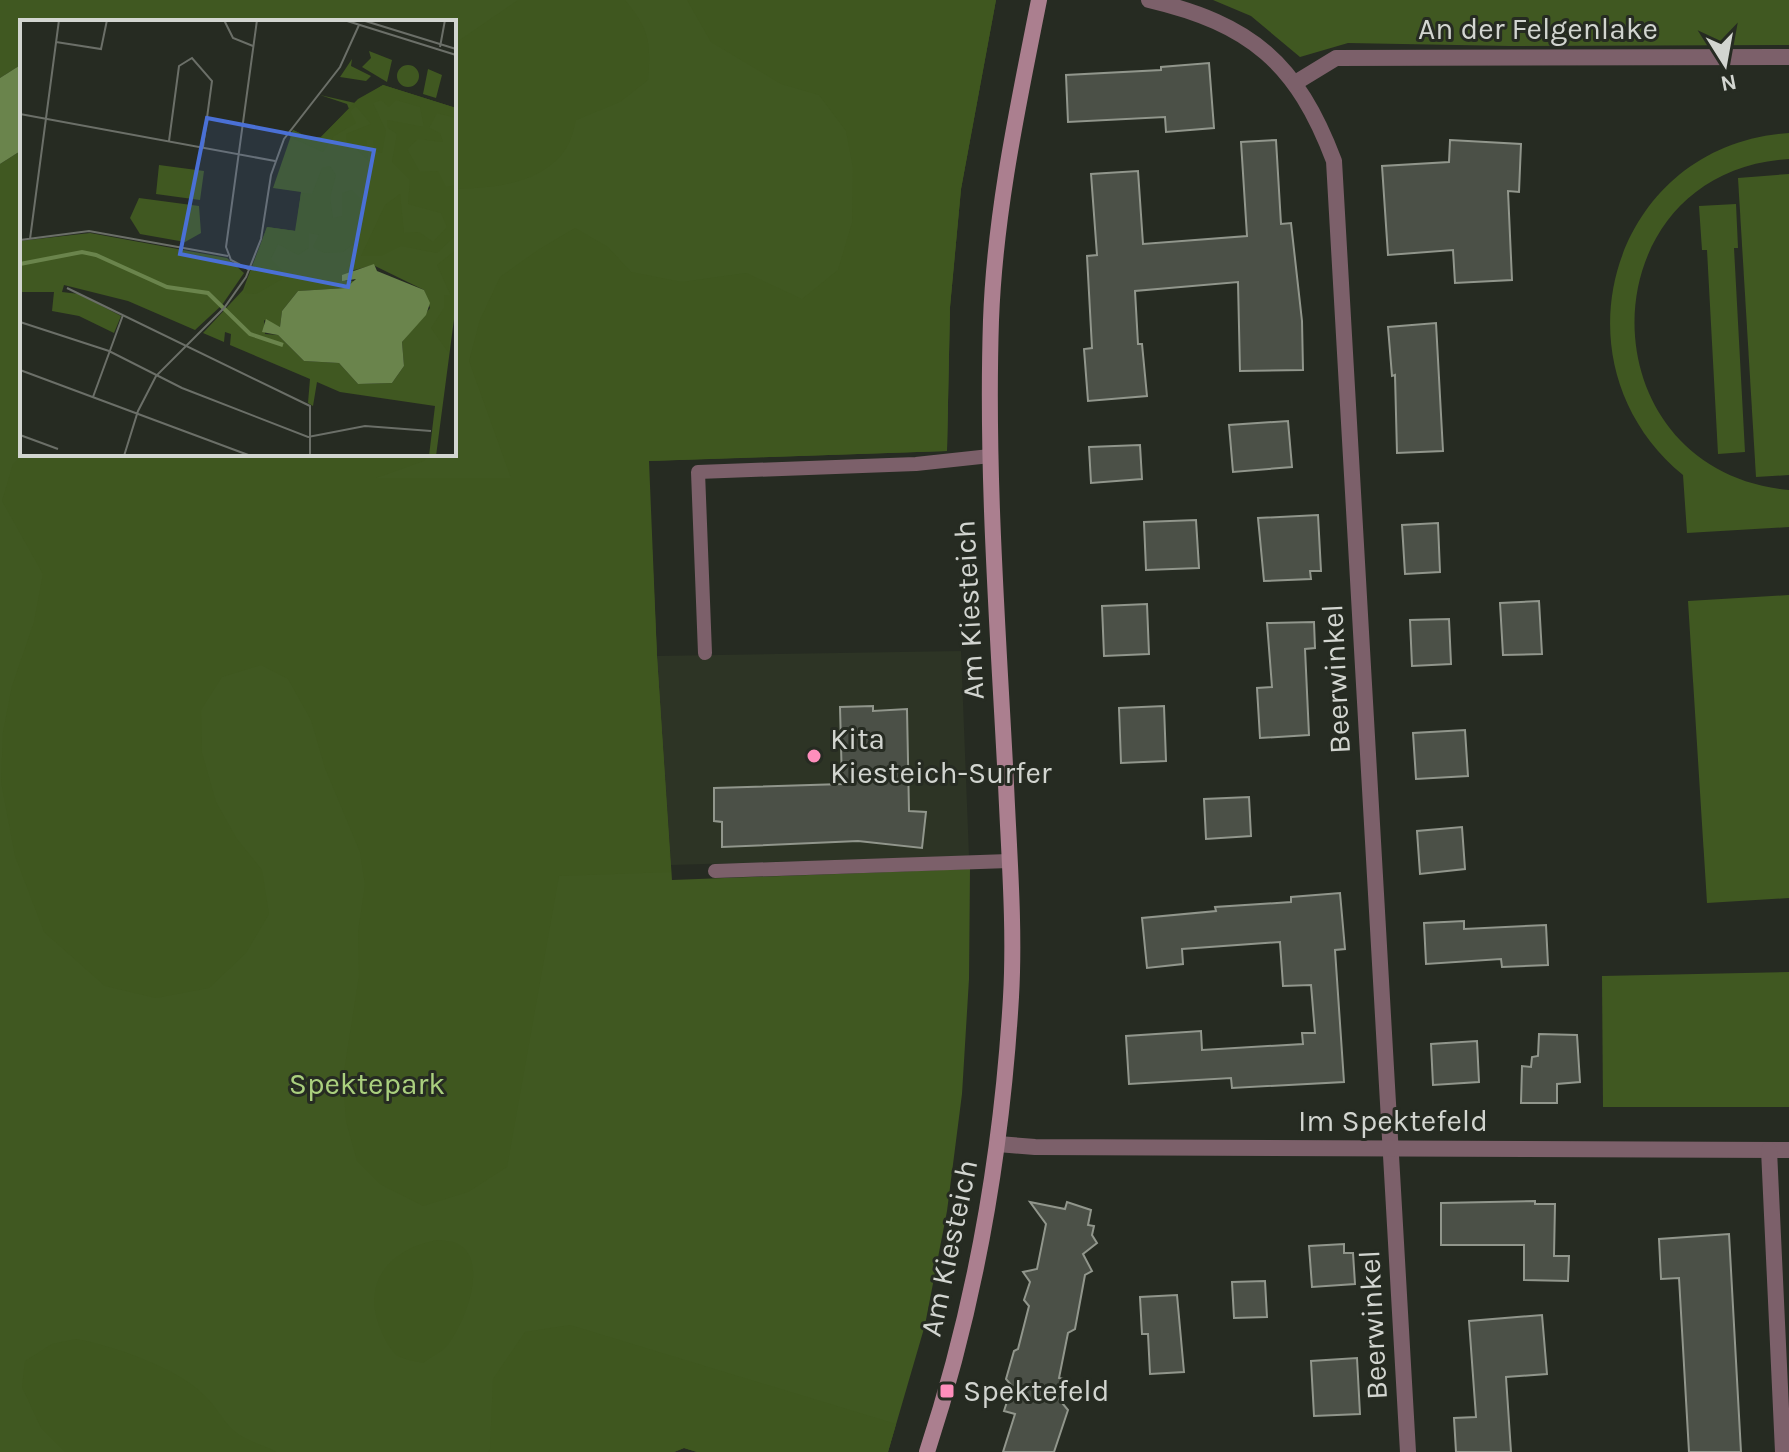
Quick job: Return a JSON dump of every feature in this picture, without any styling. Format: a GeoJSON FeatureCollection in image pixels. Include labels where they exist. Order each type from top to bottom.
{"type":"FeatureCollection","features":[{"type":"Feature","properties":{"kind":"street","name":"Am Kiesteich"},"geometry":{"type":"LineString","coordinates":[[927,1452],[947,1391],[998,1144],[1011,994],[1009,861],[990,456],[991,316],[1007,159],[1039,0]]}},
{"type":"Feature","properties":{"kind":"street","name":"Beerwinkel"},"geometry":{"type":"LineString","coordinates":[[1149,0],[1194,10],[1250,38],[1295,83],[1319,123],[1334,161],[1408,1452]]}},
{"type":"Feature","properties":{"kind":"street","name":"An der Felgenlake"},"geometry":{"type":"LineString","coordinates":[[1295,83],[1336,58],[1789,57]]}},
{"type":"Feature","properties":{"kind":"street","name":"Im Spektefeld"},"geometry":{"type":"LineString","coordinates":[[998,1144],[1051,1148],[1789,1150]]}},
{"type":"Feature","properties":{"kind":"street"},"geometry":{"type":"LineString","coordinates":[[1769,1150],[1783,1452]]}},
{"type":"Feature","properties":{"kind":"lane"},"geometry":{"type":"LineString","coordinates":[[705,653],[698,472],[916,464],[990,456]]}},
{"type":"Feature","properties":{"kind":"lane"},"geometry":{"type":"LineString","coordinates":[[715,871],[1009,861]]}},
{"type":"Feature","properties":{"kind":"shaded area"},"geometry":{"type":"Polygon","coordinates":[[[20,65],[20,151],[0,164],[0,78],[20,65]]]}},
{"type":"Feature","properties":{"kind":"shaded area","name":"Kita Kiesteich-Surfer"},"geometry":{"type":"Polygon","coordinates":[[[961,651],[969,856],[671,865],[657,656],[961,651]]]}},
{"type":"Feature","properties":{"kind":"green space","name":"Spektepark"},"geometry":{"type":"Polygon","coordinates":[[[0,0],[996,0],[961,189],[950,307],[947,451],[648,461],[672,880],[970,869],[969,979],[962,1094],[947,1211],[925,1325],[888,1452],[697,1452],[684,1448],[674,1452],[0,1452],[0,164],[20,151],[20,456],[456,456],[456,20],[20,20],[20,65],[0,78],[0,0]]]}},
{"type":"Feature","properties":{"kind":"green space"},"geometry":{"type":"Polygon","coordinates":[[[518,0],[625,0],[640,20],[647,37],[648,80],[620,102],[576,120],[568,145],[547,168],[533,176],[502,185],[456,189],[457,42],[518,0]]]}},
{"type":"Feature","properties":{"kind":"green space"},"geometry":{"type":"Polygon","coordinates":[[[687,0],[996,0],[961,189],[950,307],[947,451],[649,461],[657,656],[671,872],[559,876],[507,1167],[468,1192],[423,1206],[380,1184],[357,1161],[346,1121],[343,1078],[359,976],[358,932],[365,885],[360,852],[325,768],[311,720],[288,679],[261,665],[222,677],[201,710],[202,753],[216,802],[237,839],[262,870],[269,914],[246,953],[209,988],[156,998],[105,986],[44,932],[15,856],[1,782],[3,732],[12,686],[34,622],[43,574],[2,501],[13,464],[21,456],[427,456],[424,461],[376,478],[511,478],[469,361],[480,320],[500,277],[575,228],[608,247],[631,272],[682,282],[746,273],[802,299],[838,270],[852,223],[853,168],[846,131],[819,95],[781,84],[711,42],[687,0]]]}},
{"type":"Feature","properties":{"kind":"green space"},"geometry":{"type":"Polygon","coordinates":[[[1213,0],[1789,0],[1789,45],[1348,43],[1300,57],[1251,16],[1213,0]]]}},
{"type":"Feature","properties":{"kind":"green space"},"geometry":{"type":"Polygon","coordinates":[[[1789,133],[1789,159],[1722,176],[1674,213],[1645,264],[1634,322],[1644,380],[1673,432],[1721,471],[1789,490],[1789,527],[1687,533],[1683,475],[1641,429],[1617,376],[1610,320],[1619,266],[1642,217],[1679,175],[1728,146],[1789,133]]]}},
{"type":"Feature","properties":{"kind":"green space"},"geometry":{"type":"Polygon","coordinates":[[[1789,174],[1789,475],[1756,477],[1738,178],[1789,174]]]}},
{"type":"Feature","properties":{"kind":"green space"},"geometry":{"type":"Polygon","coordinates":[[[1736,204],[1738,248],[1734,248],[1745,452],[1718,454],[1707,250],[1702,250],[1699,206],[1736,204]]]}},
{"type":"Feature","properties":{"kind":"green space"},"geometry":{"type":"Polygon","coordinates":[[[1789,595],[1789,898],[1707,903],[1688,601],[1789,595]]]}},
{"type":"Feature","properties":{"kind":"green space"},"geometry":{"type":"Polygon","coordinates":[[[1789,972],[1789,1107],[1603,1107],[1602,976],[1789,972]]]}},
{"type":"Feature","properties":{"kind":"green space"},"geometry":{"type":"Polygon","coordinates":[[[438,1240],[456,1243],[467,1251],[473,1278],[471,1294],[459,1326],[444,1349],[423,1363],[401,1357],[390,1347],[375,1313],[374,1297],[377,1283],[394,1259],[421,1244],[438,1240]]]}},
{"type":"Feature","properties":{"kind":"green space"},"geometry":{"type":"Polygon","coordinates":[[[570,1325],[896,1424],[888,1452],[697,1452],[684,1448],[674,1452],[488,1452],[493,1379],[525,1332],[570,1325]]]}},
{"type":"Feature","properties":{"kind":"green space"},"geometry":{"type":"Polygon","coordinates":[[[76,1339],[126,1353],[163,1368],[194,1386],[237,1434],[277,1452],[65,1452],[41,1428],[22,1387],[25,1361],[52,1344],[76,1339]]]}},
{"type":"Feature","properties":{"kind":"building"},"geometry":{"type":"Polygon","coordinates":[[[1209,63],[1214,128],[1166,132],[1165,117],[1068,122],[1066,75],[1161,70],[1161,67],[1209,63]]]}},
{"type":"Feature","properties":{"kind":"building"},"geometry":{"type":"Polygon","coordinates":[[[1276,140],[1281,224],[1291,223],[1302,321],[1303,370],[1240,371],[1238,282],[1135,291],[1138,344],[1142,344],[1147,396],[1088,401],[1084,349],[1092,348],[1087,256],[1097,255],[1091,174],[1138,171],[1143,244],[1247,236],[1241,142],[1276,140]]]}},
{"type":"Feature","properties":{"kind":"building"},"geometry":{"type":"Polygon","coordinates":[[[1450,140],[1521,144],[1519,192],[1508,191],[1512,280],[1455,283],[1453,250],[1388,255],[1382,166],[1449,162],[1450,140]]]}},
{"type":"Feature","properties":{"kind":"building"},"geometry":{"type":"Polygon","coordinates":[[[1436,323],[1443,451],[1397,453],[1395,375],[1392,376],[1388,327],[1436,323]]]}},
{"type":"Feature","properties":{"kind":"building"},"geometry":{"type":"Polygon","coordinates":[[[1288,421],[1292,467],[1233,472],[1229,425],[1288,421]]]}},
{"type":"Feature","properties":{"kind":"building"},"geometry":{"type":"Polygon","coordinates":[[[1140,445],[1142,479],[1091,483],[1089,447],[1140,445]]]}},
{"type":"Feature","properties":{"kind":"building"},"geometry":{"type":"Polygon","coordinates":[[[1318,515],[1321,571],[1310,571],[1311,579],[1264,581],[1258,518],[1318,515]]]}},
{"type":"Feature","properties":{"kind":"building"},"geometry":{"type":"Polygon","coordinates":[[[1196,520],[1199,568],[1146,570],[1144,522],[1196,520]]]}},
{"type":"Feature","properties":{"kind":"building"},"geometry":{"type":"Polygon","coordinates":[[[1438,523],[1440,572],[1405,574],[1402,525],[1438,523]]]}},
{"type":"Feature","properties":{"kind":"building"},"geometry":{"type":"Polygon","coordinates":[[[1539,601],[1542,654],[1503,655],[1500,603],[1539,601]]]}},
{"type":"Feature","properties":{"kind":"building"},"geometry":{"type":"Polygon","coordinates":[[[1147,604],[1149,654],[1104,656],[1102,606],[1147,604]]]}},
{"type":"Feature","properties":{"kind":"building"},"geometry":{"type":"Polygon","coordinates":[[[1449,619],[1451,664],[1412,666],[1410,620],[1449,619]]]}},
{"type":"Feature","properties":{"kind":"building"},"geometry":{"type":"Polygon","coordinates":[[[1314,622],[1315,648],[1305,649],[1309,735],[1260,738],[1257,688],[1272,687],[1267,623],[1314,622]]]}},
{"type":"Feature","properties":{"kind":"building"},"geometry":{"type":"Polygon","coordinates":[[[873,706],[873,711],[907,709],[909,811],[926,812],[922,848],[858,841],[722,847],[722,822],[714,821],[714,788],[842,784],[840,707],[873,706]]]}},
{"type":"Feature","properties":{"kind":"building"},"geometry":{"type":"Polygon","coordinates":[[[1164,706],[1166,761],[1121,763],[1119,708],[1164,706]]]}},
{"type":"Feature","properties":{"kind":"building"},"geometry":{"type":"Polygon","coordinates":[[[1465,730],[1468,776],[1416,779],[1413,733],[1465,730]]]}},
{"type":"Feature","properties":{"kind":"building"},"geometry":{"type":"Polygon","coordinates":[[[1249,797],[1251,836],[1206,839],[1204,799],[1249,797]]]}},
{"type":"Feature","properties":{"kind":"building"},"geometry":{"type":"Polygon","coordinates":[[[1462,827],[1465,869],[1420,874],[1417,831],[1462,827]]]}},
{"type":"Feature","properties":{"kind":"building"},"geometry":{"type":"Polygon","coordinates":[[[1340,893],[1345,949],[1335,950],[1344,1082],[1232,1088],[1231,1078],[1129,1084],[1126,1036],[1201,1031],[1202,1050],[1303,1044],[1302,1033],[1315,1033],[1311,985],[1283,986],[1280,942],[1182,949],[1183,964],[1147,968],[1142,918],[1216,911],[1215,907],[1291,902],[1291,897],[1340,893]]]}},
{"type":"Feature","properties":{"kind":"building"},"geometry":{"type":"Polygon","coordinates":[[[1464,921],[1464,929],[1546,925],[1548,965],[1502,967],[1501,959],[1426,964],[1424,923],[1464,921]]]}},
{"type":"Feature","properties":{"kind":"building"},"geometry":{"type":"Polygon","coordinates":[[[1539,1034],[1577,1035],[1580,1082],[1557,1084],[1557,1103],[1521,1103],[1522,1066],[1531,1067],[1532,1057],[1538,1056],[1539,1034]]]}},
{"type":"Feature","properties":{"kind":"building"},"geometry":{"type":"Polygon","coordinates":[[[1477,1041],[1479,1082],[1433,1085],[1431,1044],[1477,1041]]]}},
{"type":"Feature","properties":{"kind":"building"},"geometry":{"type":"Polygon","coordinates":[[[1535,1201],[1535,1204],[1555,1204],[1554,1256],[1569,1256],[1568,1281],[1524,1280],[1524,1245],[1441,1245],[1441,1203],[1535,1201]]]}},
{"type":"Feature","properties":{"kind":"building"},"geometry":{"type":"Polygon","coordinates":[[[1030,1202],[1065,1209],[1067,1202],[1091,1210],[1088,1225],[1094,1226],[1092,1235],[1097,1243],[1083,1254],[1092,1271],[1085,1275],[1075,1329],[1068,1333],[1059,1378],[1064,1379],[1058,1398],[1068,1410],[1054,1452],[1003,1452],[1015,1414],[1004,1411],[1012,1386],[1006,1379],[1014,1351],[1018,1349],[1029,1306],[1024,1300],[1030,1282],[1023,1272],[1037,1269],[1046,1224],[1030,1202]]]}},
{"type":"Feature","properties":{"kind":"building"},"geometry":{"type":"Polygon","coordinates":[[[1729,1234],[1741,1452],[1689,1452],[1679,1278],[1661,1279],[1659,1239],[1729,1234]]]}},
{"type":"Feature","properties":{"kind":"building"},"geometry":{"type":"Polygon","coordinates":[[[1344,1244],[1344,1253],[1353,1253],[1355,1284],[1312,1287],[1309,1246],[1344,1244]]]}},
{"type":"Feature","properties":{"kind":"building"},"geometry":{"type":"Polygon","coordinates":[[[1265,1281],[1267,1317],[1234,1318],[1232,1282],[1265,1281]]]}},
{"type":"Feature","properties":{"kind":"building"},"geometry":{"type":"Polygon","coordinates":[[[1177,1295],[1184,1372],[1150,1374],[1148,1334],[1142,1334],[1140,1297],[1177,1295]]]}},
{"type":"Feature","properties":{"kind":"building"},"geometry":{"type":"Polygon","coordinates":[[[1542,1315],[1547,1374],[1506,1377],[1511,1452],[1456,1452],[1454,1418],[1476,1417],[1469,1321],[1542,1315]]]}},
{"type":"Feature","properties":{"kind":"building"},"geometry":{"type":"Polygon","coordinates":[[[1357,1358],[1360,1414],[1314,1416],[1311,1361],[1357,1358]]]}},
{"type":"Feature","properties":{"kind":"place","name":"Kita Kiesteich-Surfer"},"geometry":{"type":"Point","coordinates":[814,756]}},
{"type":"Feature","properties":{"kind":"place","name":"Spektefeld"},"geometry":{"type":"Point","coordinates":[947,1391]}}]}
